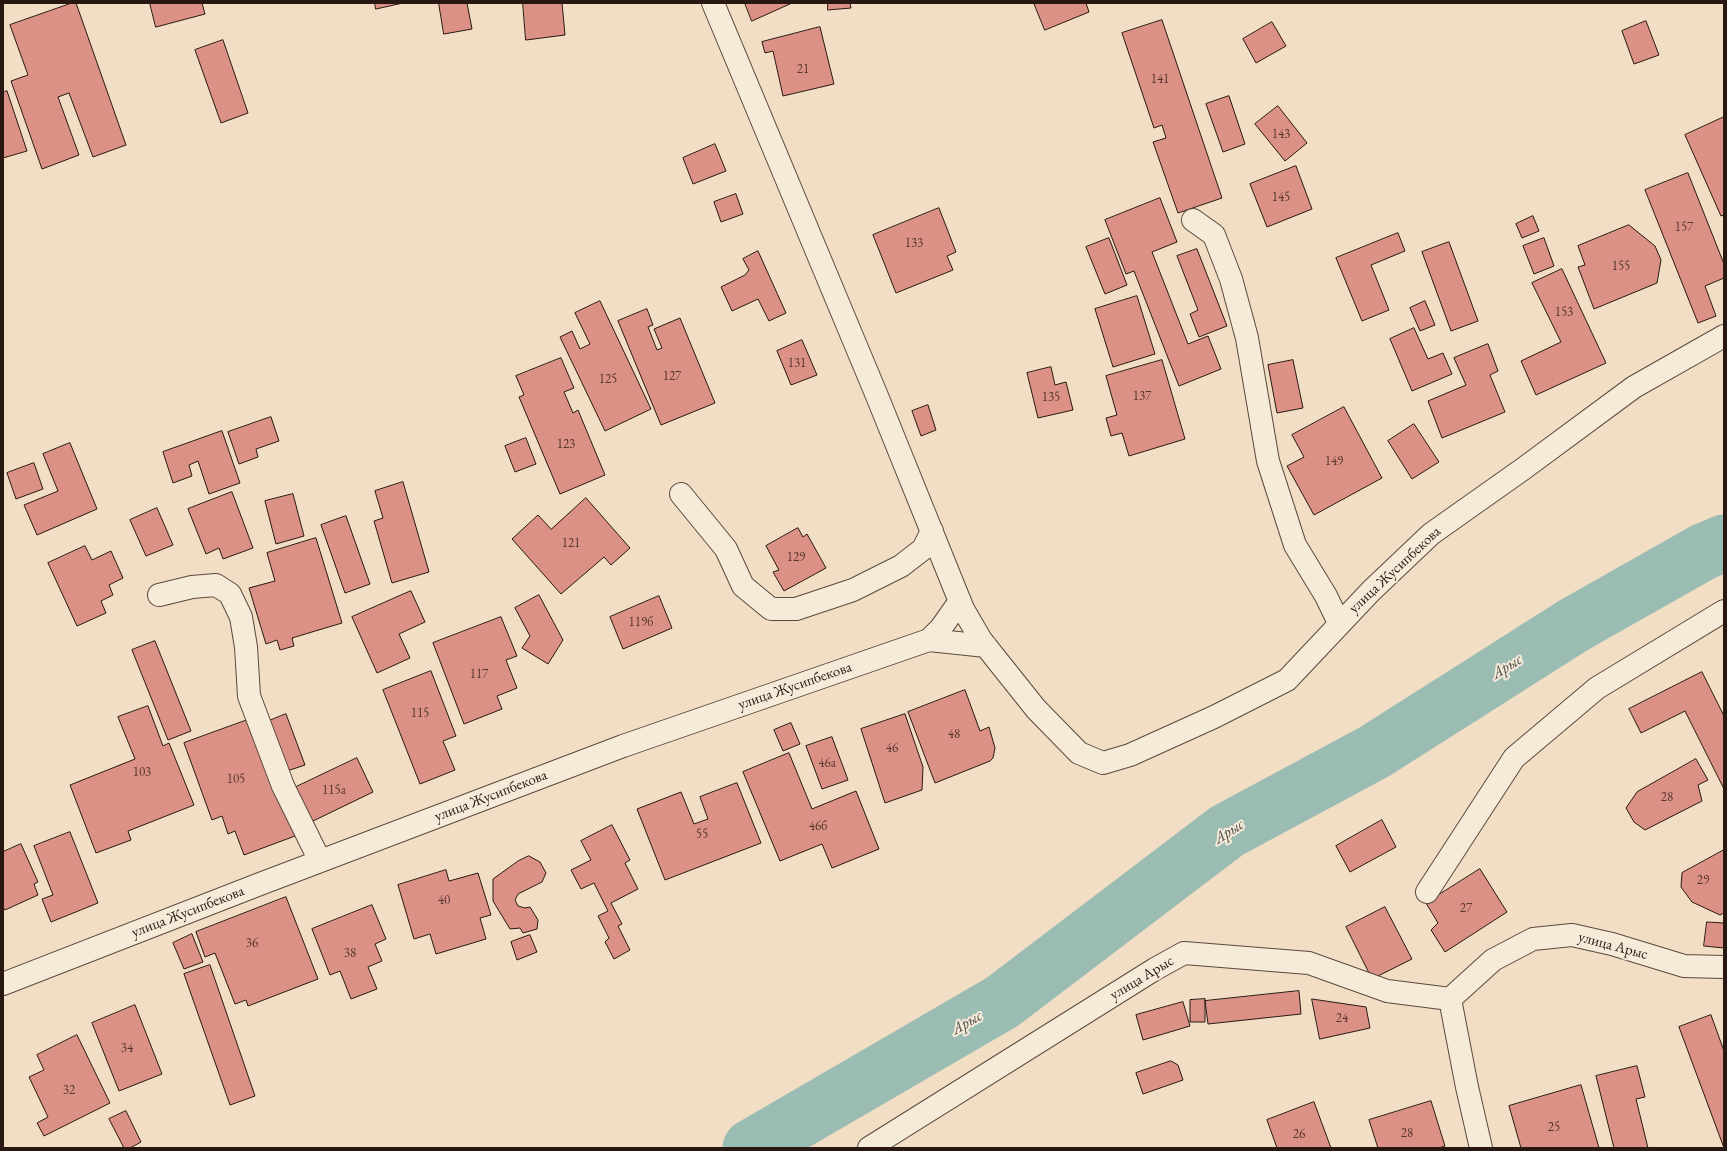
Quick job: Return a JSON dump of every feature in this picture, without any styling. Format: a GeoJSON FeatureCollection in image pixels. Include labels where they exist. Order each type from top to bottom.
{"type":"FeatureCollection","features":[{"type":"Feature","properties":{"kind":"street"},"geometry":{"type":"LineString","coordinates":[[712,3],[877,396],[963,609],[986,646]]}},
{"type":"Feature","properties":{"kind":"street"},"geometry":{"type":"LineString","coordinates":[[1193,220],[1214,235],[1231,279],[1247,338],[1268,461],[1295,546],[1326,596],[1339,623]]}},
{"type":"Feature","properties":{"kind":"street","name":"улица Жусипбекова"},"geometry":{"type":"LineString","coordinates":[[3,984],[320,861],[623,746],[929,640],[986,646],[1036,709],[1079,752],[1102,764],[1130,755],[1207,720],[1287,680],[1370,591],[1431,534],[1523,469],[1634,387],[1724,336]]}},
{"type":"Feature","properties":{"kind":"street"},"geometry":{"type":"LineString","coordinates":[[681,494],[726,549],[743,586],[771,609],[796,609],[853,590],[901,566],[923,549],[932,532]]}},
{"type":"Feature","properties":{"kind":"street"},"geometry":{"type":"LineString","coordinates":[[159,595],[192,586],[216,585],[230,594],[241,617],[246,647],[249,696],[283,786],[320,861]]}},
{"type":"Feature","properties":{"kind":"street"},"geometry":{"type":"LineString","coordinates":[[929,640],[941,628],[960,600]]}},
{"type":"Feature","properties":{"kind":"street"},"geometry":{"type":"LineString","coordinates":[[1427,892],[1514,758],[1597,688],[1724,611]]}},
{"type":"Feature","properties":{"kind":"street","name":"улица Арыс"},"geometry":{"type":"LineString","coordinates":[[869,1148],[890,1141],[1155,968],[1184,953],[1309,963],[1387,991],[1450,1000],[1493,960],[1533,939],[1572,935],[1612,944],[1684,966],[1724,967]]}},
{"type":"Feature","properties":{"kind":"street"},"geometry":{"type":"LineString","coordinates":[[1450,1000],[1467,1087],[1482,1148]]}},
{"type":"Feature","properties":{"kind":"building"},"geometry":{"type":"Polygon","coordinates":[[[72,3],[76,3],[126,145],[93,157],[69,93],[58,97],[79,155],[42,169],[11,81],[28,75],[10,25],[72,3]]]}},
{"type":"Feature","properties":{"kind":"building"},"geometry":{"type":"Polygon","coordinates":[[[150,3],[202,3],[205,14],[156,27],[150,3]]]}},
{"type":"Feature","properties":{"kind":"building"},"geometry":{"type":"Polygon","coordinates":[[[375,3],[403,3],[376,9],[375,3]]]}},
{"type":"Feature","properties":{"kind":"building"},"geometry":{"type":"Polygon","coordinates":[[[439,3],[467,3],[472,29],[444,34],[439,3]]]}},
{"type":"Feature","properties":{"kind":"building"},"geometry":{"type":"Polygon","coordinates":[[[523,3],[562,3],[565,35],[526,40],[523,3]]]}},
{"type":"Feature","properties":{"kind":"building"},"geometry":{"type":"Polygon","coordinates":[[[745,3],[792,3],[752,21],[745,3]]]}},
{"type":"Feature","properties":{"kind":"building"},"geometry":{"type":"Polygon","coordinates":[[[828,3],[850,3],[851,8],[828,10],[828,3]]]}},
{"type":"Feature","properties":{"kind":"building"},"geometry":{"type":"Polygon","coordinates":[[[1034,3],[1086,3],[1089,12],[1045,30],[1034,3]]]}},
{"type":"Feature","properties":{"kind":"building"},"geometry":{"type":"Polygon","coordinates":[[[1162,20],[1222,198],[1178,213],[1153,142],[1166,138],[1162,125],[1154,128],[1122,33],[1162,20]]]}},
{"type":"Feature","properties":{"kind":"building"},"geometry":{"type":"Polygon","coordinates":[[[1646,21],[1659,55],[1634,64],[1622,31],[1646,21]]]}},
{"type":"Feature","properties":{"kind":"building"},"geometry":{"type":"Polygon","coordinates":[[[1272,22],[1286,46],[1256,63],[1243,39],[1272,22]]]}},
{"type":"Feature","properties":{"kind":"building"},"geometry":{"type":"Polygon","coordinates":[[[820,27],[834,84],[783,96],[773,51],[765,53],[762,42],[820,27]]]}},
{"type":"Feature","properties":{"kind":"building"},"geometry":{"type":"Polygon","coordinates":[[[223,40],[248,113],[221,123],[195,50],[223,40]]]}},
{"type":"Feature","properties":{"kind":"building"},"geometry":{"type":"Polygon","coordinates":[[[7,91],[27,151],[3,158],[3,93],[7,91]]]}},
{"type":"Feature","properties":{"kind":"building"},"geometry":{"type":"Polygon","coordinates":[[[1229,96],[1245,144],[1223,152],[1206,104],[1229,96]]]}},
{"type":"Feature","properties":{"kind":"building"},"geometry":{"type":"Polygon","coordinates":[[[1278,106],[1307,143],[1285,161],[1255,124],[1278,106]]]}},
{"type":"Feature","properties":{"kind":"building"},"geometry":{"type":"Polygon","coordinates":[[[1724,117],[1724,215],[1721,216],[1685,135],[1724,117]]]}},
{"type":"Feature","properties":{"kind":"building"},"geometry":{"type":"Polygon","coordinates":[[[715,144],[726,171],[693,184],[683,158],[715,144]]]}},
{"type":"Feature","properties":{"kind":"building"},"geometry":{"type":"Polygon","coordinates":[[[1296,166],[1312,209],[1267,227],[1250,184],[1296,166]]]}},
{"type":"Feature","properties":{"kind":"building"},"geometry":{"type":"Polygon","coordinates":[[[1688,173],[1724,264],[1724,278],[1705,286],[1716,316],[1698,323],[1645,190],[1688,173]]]}},
{"type":"Feature","properties":{"kind":"building"},"geometry":{"type":"Polygon","coordinates":[[[736,194],[743,214],[721,222],[714,202],[736,194]]]}},
{"type":"Feature","properties":{"kind":"building"},"geometry":{"type":"Polygon","coordinates":[[[1160,198],[1177,242],[1152,252],[1188,344],[1208,336],[1221,369],[1179,386],[1134,271],[1126,274],[1105,220],[1160,198]]]}},
{"type":"Feature","properties":{"kind":"building"},"geometry":{"type":"Polygon","coordinates":[[[939,208],[956,252],[947,256],[953,270],[896,293],[873,235],[939,208]]]}},
{"type":"Feature","properties":{"kind":"building"},"geometry":{"type":"Polygon","coordinates":[[[1533,216],[1539,231],[1522,238],[1516,224],[1533,216]]]}},
{"type":"Feature","properties":{"kind":"building"},"geometry":{"type":"Polygon","coordinates":[[[1629,225],[1655,246],[1661,260],[1657,283],[1594,309],[1578,267],[1585,265],[1578,246],[1629,225]]]}},
{"type":"Feature","properties":{"kind":"building"},"geometry":{"type":"Polygon","coordinates":[[[1398,233],[1405,251],[1371,265],[1389,310],[1362,321],[1336,258],[1398,233]]]}},
{"type":"Feature","properties":{"kind":"building"},"geometry":{"type":"Polygon","coordinates":[[[1109,238],[1127,285],[1105,294],[1086,247],[1109,238]]]}},
{"type":"Feature","properties":{"kind":"building"},"geometry":{"type":"Polygon","coordinates":[[[1544,238],[1554,266],[1534,274],[1523,246],[1544,238]]]}},
{"type":"Feature","properties":{"kind":"building"},"geometry":{"type":"Polygon","coordinates":[[[1449,242],[1478,321],[1451,331],[1422,252],[1449,242]]]}},
{"type":"Feature","properties":{"kind":"building"},"geometry":{"type":"Polygon","coordinates":[[[1197,249],[1227,326],[1199,337],[1190,314],[1198,310],[1177,256],[1197,249]]]}},
{"type":"Feature","properties":{"kind":"building"},"geometry":{"type":"Polygon","coordinates":[[[758,251],[786,313],[769,321],[758,299],[732,311],[721,287],[745,275],[749,270],[743,259],[758,251]]]}},
{"type":"Feature","properties":{"kind":"building"},"geometry":{"type":"Polygon","coordinates":[[[1562,269],[1606,363],[1536,395],[1521,361],[1561,342],[1532,283],[1562,269]]]}},
{"type":"Feature","properties":{"kind":"building"},"geometry":{"type":"Polygon","coordinates":[[[1137,296],[1155,354],[1113,367],[1095,309],[1137,296]]]}},
{"type":"Feature","properties":{"kind":"building"},"geometry":{"type":"Polygon","coordinates":[[[600,301],[651,409],[605,431],[560,337],[572,331],[580,349],[590,344],[575,313],[600,301]]]}},
{"type":"Feature","properties":{"kind":"building"},"geometry":{"type":"Polygon","coordinates":[[[1425,301],[1435,325],[1420,331],[1410,308],[1425,301]]]}},
{"type":"Feature","properties":{"kind":"building"},"geometry":{"type":"Polygon","coordinates":[[[647,309],[653,325],[648,327],[657,350],[662,348],[654,329],[680,318],[715,403],[661,425],[618,321],[647,309]]]}},
{"type":"Feature","properties":{"kind":"building"},"geometry":{"type":"Polygon","coordinates":[[[1414,328],[1428,359],[1443,353],[1452,374],[1412,391],[1390,339],[1414,328]]]}},
{"type":"Feature","properties":{"kind":"building"},"geometry":{"type":"Polygon","coordinates":[[[802,340],[817,375],[791,385],[777,351],[802,340]]]}},
{"type":"Feature","properties":{"kind":"building"},"geometry":{"type":"Polygon","coordinates":[[[1488,344],[1498,371],[1490,375],[1505,412],[1442,438],[1428,401],[1466,385],[1454,358],[1488,344]]]}},
{"type":"Feature","properties":{"kind":"building"},"geometry":{"type":"Polygon","coordinates":[[[561,358],[574,388],[564,392],[573,413],[578,410],[605,475],[560,494],[519,397],[524,395],[516,376],[561,358]]]}},
{"type":"Feature","properties":{"kind":"building"},"geometry":{"type":"Polygon","coordinates":[[[1162,360],[1185,439],[1129,456],[1122,433],[1111,436],[1106,418],[1117,415],[1106,376],[1162,360]]]}},
{"type":"Feature","properties":{"kind":"building"},"geometry":{"type":"Polygon","coordinates":[[[1293,360],[1303,408],[1277,413],[1268,365],[1293,360]]]}},
{"type":"Feature","properties":{"kind":"building"},"geometry":{"type":"Polygon","coordinates":[[[1051,367],[1055,385],[1066,382],[1073,410],[1038,418],[1027,373],[1051,367]]]}},
{"type":"Feature","properties":{"kind":"building"},"geometry":{"type":"Polygon","coordinates":[[[928,405],[936,430],[921,436],[912,411],[928,405]]]}},
{"type":"Feature","properties":{"kind":"building"},"geometry":{"type":"Polygon","coordinates":[[[1344,407],[1382,478],[1314,515],[1287,466],[1304,457],[1292,435],[1344,407]]]}},
{"type":"Feature","properties":{"kind":"building"},"geometry":{"type":"Polygon","coordinates":[[[271,417],[279,441],[256,449],[258,457],[239,464],[228,432],[271,417]]]}},
{"type":"Feature","properties":{"kind":"building"},"geometry":{"type":"Polygon","coordinates":[[[1414,424],[1439,462],[1412,479],[1388,441],[1414,424]]]}},
{"type":"Feature","properties":{"kind":"building"},"geometry":{"type":"Polygon","coordinates":[[[222,431],[240,483],[209,494],[198,461],[189,465],[192,476],[173,483],[163,452],[222,431]]]}},
{"type":"Feature","properties":{"kind":"building"},"geometry":{"type":"Polygon","coordinates":[[[526,438],[536,464],[515,472],[505,446],[526,438]]]}},
{"type":"Feature","properties":{"kind":"building"},"geometry":{"type":"Polygon","coordinates":[[[70,443],[97,509],[37,535],[24,505],[58,491],[43,454],[70,443]]]}},
{"type":"Feature","properties":{"kind":"building"},"geometry":{"type":"Polygon","coordinates":[[[34,463],[43,489],[16,499],[7,473],[34,463]]]}},
{"type":"Feature","properties":{"kind":"building"},"geometry":{"type":"Polygon","coordinates":[[[403,482],[429,572],[392,583],[374,521],[383,518],[375,491],[403,482]]]}},
{"type":"Feature","properties":{"kind":"building"},"geometry":{"type":"Polygon","coordinates":[[[232,492],[253,548],[223,559],[219,548],[206,554],[188,509],[232,492]]]}},
{"type":"Feature","properties":{"kind":"building"},"geometry":{"type":"Polygon","coordinates":[[[293,494],[304,536],[276,544],[265,501],[293,494]]]}},
{"type":"Feature","properties":{"kind":"building"},"geometry":{"type":"Polygon","coordinates":[[[586,498],[630,548],[611,565],[604,557],[561,594],[512,539],[538,515],[551,529],[586,498]]]}},
{"type":"Feature","properties":{"kind":"building"},"geometry":{"type":"Polygon","coordinates":[[[157,508],[173,545],[146,556],[130,520],[157,508]]]}},
{"type":"Feature","properties":{"kind":"building"},"geometry":{"type":"Polygon","coordinates":[[[346,516],[370,584],[345,593],[321,525],[346,516]]]}},
{"type":"Feature","properties":{"kind":"building"},"geometry":{"type":"Polygon","coordinates":[[[798,528],[803,537],[807,534],[826,568],[784,591],[773,572],[779,570],[766,546],[798,528]]]}},
{"type":"Feature","properties":{"kind":"building"},"geometry":{"type":"Polygon","coordinates":[[[316,538],[342,623],[292,638],[294,646],[280,650],[277,640],[266,644],[249,588],[275,581],[267,553],[316,538]]]}},
{"type":"Feature","properties":{"kind":"building"},"geometry":{"type":"Polygon","coordinates":[[[85,546],[92,560],[111,551],[123,578],[109,585],[113,595],[101,601],[106,613],[77,626],[48,563],[85,546]]]}},
{"type":"Feature","properties":{"kind":"building"},"geometry":{"type":"Polygon","coordinates":[[[411,591],[425,622],[399,634],[410,658],[377,673],[352,617],[411,591]]]}},
{"type":"Feature","properties":{"kind":"building"},"geometry":{"type":"Polygon","coordinates":[[[539,595],[563,640],[548,664],[522,648],[530,636],[515,608],[539,595]]]}},
{"type":"Feature","properties":{"kind":"building"},"geometry":{"type":"Polygon","coordinates":[[[659,596],[672,628],[623,649],[610,617],[659,596]]]}},
{"type":"Feature","properties":{"kind":"building"},"geometry":{"type":"Polygon","coordinates":[[[501,617],[517,656],[506,660],[517,688],[497,696],[502,709],[464,724],[433,643],[501,617]]]}},
{"type":"Feature","properties":{"kind":"building"},"geometry":{"type":"Polygon","coordinates":[[[155,641],[191,731],[168,740],[132,650],[155,641]]]}},
{"type":"Feature","properties":{"kind":"building"},"geometry":{"type":"Polygon","coordinates":[[[431,671],[456,736],[443,741],[455,770],[420,784],[383,690],[431,671]]]}},
{"type":"Feature","properties":{"kind":"building"},"geometry":{"type":"Polygon","coordinates":[[[1702,672],[1724,716],[1724,789],[1685,711],[1641,733],[1629,709],[1702,672]]]}},
{"type":"Feature","properties":{"kind":"building"},"geometry":{"type":"Polygon","coordinates":[[[965,690],[980,731],[989,727],[995,748],[993,758],[990,761],[935,783],[908,712],[965,690]]]}},
{"type":"Feature","properties":{"kind":"building"},"geometry":{"type":"Polygon","coordinates":[[[148,706],[163,746],[169,743],[194,805],[128,831],[131,840],[96,853],[70,785],[135,759],[118,717],[148,706]]]}},
{"type":"Feature","properties":{"kind":"building"},"geometry":{"type":"Polygon","coordinates":[[[286,714],[305,765],[287,771],[269,721],[286,714]]]}},
{"type":"Feature","properties":{"kind":"building"},"geometry":{"type":"Polygon","coordinates":[[[905,714],[923,767],[922,790],[885,803],[861,729],[905,714]]]}},
{"type":"Feature","properties":{"kind":"building"},"geometry":{"type":"Polygon","coordinates":[[[253,718],[295,836],[244,855],[235,831],[228,834],[222,816],[212,820],[184,743],[253,718]]]}},
{"type":"Feature","properties":{"kind":"building"},"geometry":{"type":"Polygon","coordinates":[[[791,723],[800,744],[783,751],[774,730],[791,723]]]}},
{"type":"Feature","properties":{"kind":"building"},"geometry":{"type":"Polygon","coordinates":[[[832,737],[848,780],[822,789],[806,746],[832,737]]]}},
{"type":"Feature","properties":{"kind":"building"},"geometry":{"type":"Polygon","coordinates":[[[789,753],[812,809],[856,791],[879,849],[832,868],[822,844],[780,861],[743,772],[789,753]]]}},
{"type":"Feature","properties":{"kind":"building"},"geometry":{"type":"Polygon","coordinates":[[[357,758],[373,792],[311,822],[294,788],[357,758]]]}},
{"type":"Feature","properties":{"kind":"building"},"geometry":{"type":"Polygon","coordinates":[[[1696,759],[1708,780],[1698,785],[1702,801],[1645,830],[1634,822],[1626,808],[1637,792],[1696,759]]]}},
{"type":"Feature","properties":{"kind":"building"},"geometry":{"type":"Polygon","coordinates":[[[737,783],[761,843],[665,880],[637,809],[681,792],[694,824],[708,819],[700,797],[737,783]]]}},
{"type":"Feature","properties":{"kind":"building"},"geometry":{"type":"Polygon","coordinates":[[[1382,820],[1396,847],[1350,872],[1336,846],[1382,820]]]}},
{"type":"Feature","properties":{"kind":"building"},"geometry":{"type":"Polygon","coordinates":[[[612,825],[630,860],[625,863],[638,889],[611,903],[622,924],[618,926],[630,950],[614,959],[605,942],[609,938],[598,916],[608,911],[594,883],[581,889],[571,870],[591,860],[581,841],[612,825]]]}},
{"type":"Feature","properties":{"kind":"building"},"geometry":{"type":"Polygon","coordinates":[[[70,832],[98,903],[51,922],[42,899],[53,895],[34,846],[70,832]]]}},
{"type":"Feature","properties":{"kind":"building"},"geometry":{"type":"Polygon","coordinates":[[[21,844],[38,882],[34,884],[38,895],[5,910],[3,907],[3,852],[21,844]]]}},
{"type":"Feature","properties":{"kind":"building"},"geometry":{"type":"Polygon","coordinates":[[[1724,850],[1724,913],[1720,915],[1692,902],[1681,887],[1682,873],[1724,850]]]}},
{"type":"Feature","properties":{"kind":"building"},"geometry":{"type":"Polygon","coordinates":[[[529,856],[540,862],[546,873],[542,882],[518,894],[515,900],[518,906],[525,908],[530,907],[538,920],[537,929],[523,933],[520,928],[510,929],[493,901],[493,879],[518,861],[529,856]]]}},
{"type":"Feature","properties":{"kind":"building"},"geometry":{"type":"Polygon","coordinates":[[[1480,869],[1507,912],[1445,952],[1431,930],[1438,923],[1426,903],[1480,869]]]}},
{"type":"Feature","properties":{"kind":"building"},"geometry":{"type":"Polygon","coordinates":[[[446,870],[449,881],[478,873],[491,915],[480,918],[486,939],[436,954],[430,934],[414,939],[398,885],[446,870]]]}},
{"type":"Feature","properties":{"kind":"building"},"geometry":{"type":"Polygon","coordinates":[[[286,897],[318,979],[248,1006],[246,1000],[235,1004],[215,953],[205,957],[196,932],[286,897]]]}},
{"type":"Feature","properties":{"kind":"building"},"geometry":{"type":"Polygon","coordinates":[[[372,905],[386,939],[375,944],[382,961],[368,967],[377,989],[351,999],[340,971],[330,975],[312,929],[372,905]]]}},
{"type":"Feature","properties":{"kind":"building"},"geometry":{"type":"Polygon","coordinates":[[[1385,907],[1412,959],[1372,979],[1346,927],[1385,907]]]}},
{"type":"Feature","properties":{"kind":"building"},"geometry":{"type":"Polygon","coordinates":[[[1707,922],[1724,923],[1724,948],[1704,946],[1707,922]]]}},
{"type":"Feature","properties":{"kind":"building"},"geometry":{"type":"Polygon","coordinates":[[[192,934],[203,962],[184,969],[173,943],[192,934]]]}},
{"type":"Feature","properties":{"kind":"building"},"geometry":{"type":"Polygon","coordinates":[[[530,935],[537,952],[517,960],[511,942],[530,935]]]}},
{"type":"Feature","properties":{"kind":"building"},"geometry":{"type":"Polygon","coordinates":[[[210,965],[255,1096],[230,1105],[184,974],[210,965]]]}},
{"type":"Feature","properties":{"kind":"building"},"geometry":{"type":"Polygon","coordinates":[[[1299,991],[1301,1014],[1208,1024],[1205,1001],[1299,991]]]}},
{"type":"Feature","properties":{"kind":"building"},"geometry":{"type":"Polygon","coordinates":[[[1205,999],[1205,1022],[1190,1022],[1190,1000],[1205,999]]]}},
{"type":"Feature","properties":{"kind":"building"},"geometry":{"type":"Polygon","coordinates":[[[1312,999],[1366,1007],[1370,1028],[1320,1039],[1312,999]]]}},
{"type":"Feature","properties":{"kind":"building"},"geometry":{"type":"Polygon","coordinates":[[[1183,1002],[1190,1026],[1143,1040],[1136,1015],[1183,1002]]]}},
{"type":"Feature","properties":{"kind":"building"},"geometry":{"type":"Polygon","coordinates":[[[135,1005],[162,1074],[119,1091],[92,1023],[135,1005]]]}},
{"type":"Feature","properties":{"kind":"building"},"geometry":{"type":"Polygon","coordinates":[[[1711,1015],[1724,1051],[1724,1148],[1679,1027],[1711,1015]]]}},
{"type":"Feature","properties":{"kind":"building"},"geometry":{"type":"Polygon","coordinates":[[[77,1035],[110,1103],[44,1136],[37,1123],[48,1117],[29,1077],[44,1070],[37,1055],[77,1035]]]}},
{"type":"Feature","properties":{"kind":"building"},"geometry":{"type":"Polygon","coordinates":[[[1171,1061],[1178,1065],[1183,1080],[1143,1094],[1136,1073],[1171,1061]]]}},
{"type":"Feature","properties":{"kind":"building"},"geometry":{"type":"Polygon","coordinates":[[[1637,1066],[1645,1097],[1636,1099],[1648,1148],[1614,1148],[1596,1076],[1637,1066]]]}},
{"type":"Feature","properties":{"kind":"building"},"geometry":{"type":"Polygon","coordinates":[[[1581,1085],[1599,1148],[1521,1148],[1509,1106],[1581,1085]]]}},
{"type":"Feature","properties":{"kind":"building"},"geometry":{"type":"Polygon","coordinates":[[[1431,1101],[1445,1146],[1439,1148],[1378,1148],[1369,1120],[1431,1101]]]}},
{"type":"Feature","properties":{"kind":"building"},"geometry":{"type":"Polygon","coordinates":[[[1314,1102],[1331,1148],[1277,1148],[1267,1120],[1314,1102]]]}},
{"type":"Feature","properties":{"kind":"building"},"geometry":{"type":"Polygon","coordinates":[[[126,1111],[141,1142],[130,1148],[124,1148],[109,1119],[126,1111]]]}},
{"type":"Feature","properties":{"kind":"waterway","name":"Арыс"},"geometry":{"type":"LineString","coordinates":[[751,1148],[1002,1002],[1227,831],[1374,752],[1574,625],[1703,552],[1724,543]]}}]}
